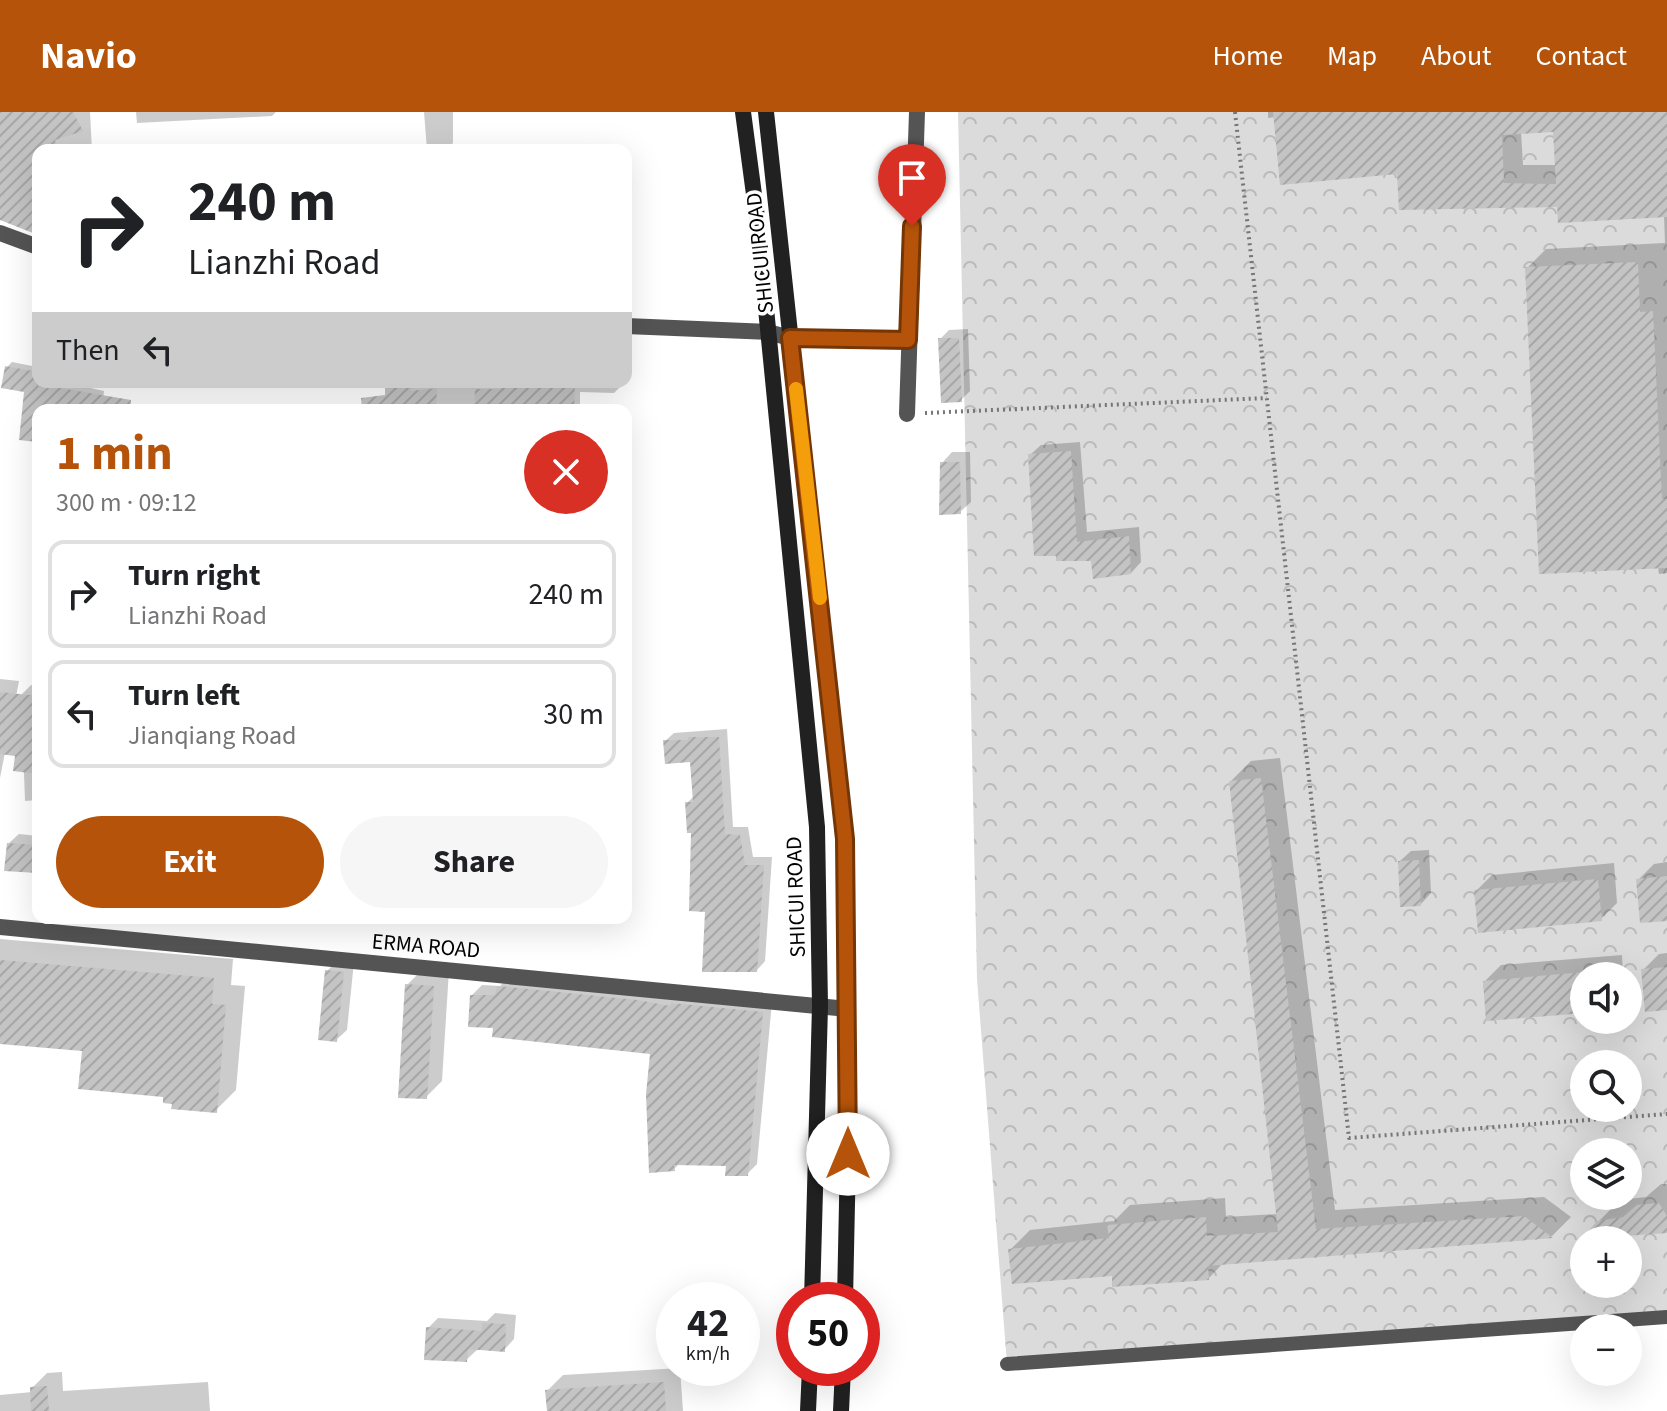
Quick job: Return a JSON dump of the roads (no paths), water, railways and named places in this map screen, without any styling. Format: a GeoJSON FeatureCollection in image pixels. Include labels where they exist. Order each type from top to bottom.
{"type":"FeatureCollection","features":[{"type":"Feature","properties":{"kind":"main road","name":"SHICUI ROAD"},"geometry":{"type":"LineString","coordinates":[[743,112],[757,217],[817,827],[820,1006],[812,1282]]}},
{"type":"Feature","properties":{"kind":"main road","name":"SHICUI ROAD"},"geometry":{"type":"LineString","coordinates":[[766,112],[844,824],[848,1009],[845,1282]]}},
{"type":"Feature","properties":{"kind":"main road"},"geometry":{"type":"LineString","coordinates":[[808,1411],[809,1386]]}},
{"type":"Feature","properties":{"kind":"main road"},"geometry":{"type":"LineString","coordinates":[[841,1411],[842,1386]]}},
{"type":"Feature","properties":{"kind":"street"},"geometry":{"type":"LineString","coordinates":[[907,414],[917,112]]}},
{"type":"Feature","properties":{"kind":"street"},"geometry":{"type":"LineString","coordinates":[[0,233],[32,245]]}},
{"type":"Feature","properties":{"kind":"street"},"geometry":{"type":"LineString","coordinates":[[632,326],[768,332],[790,338],[908,340]]}},
{"type":"Feature","properties":{"kind":"street","name":"ERMA ROAD"},"geometry":{"type":"LineString","coordinates":[[0,927],[848,1009]]}},
{"type":"Feature","properties":{"kind":"street"},"geometry":{"type":"LineString","coordinates":[[1007,1364],[1667,1317]]}}]}
